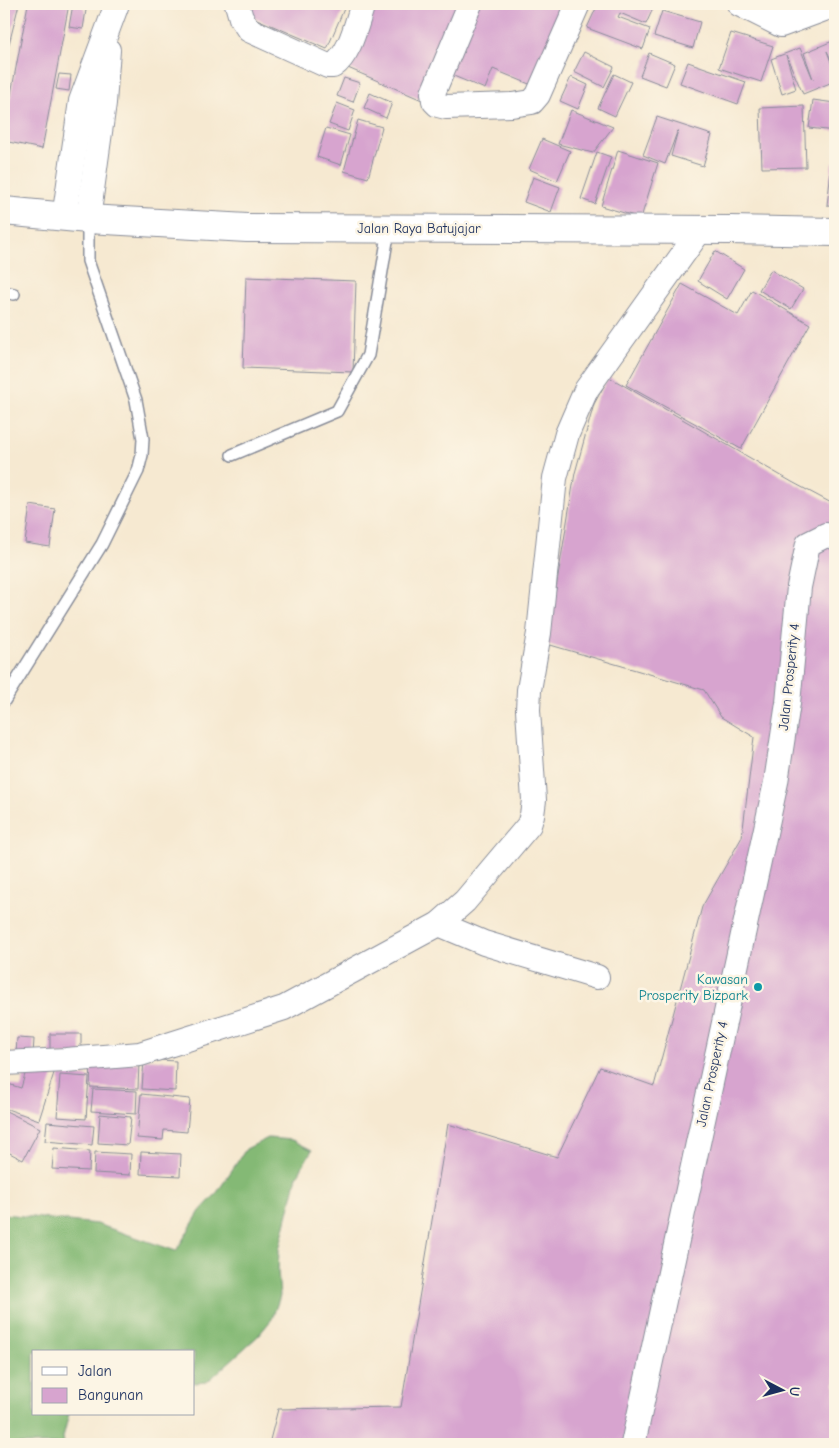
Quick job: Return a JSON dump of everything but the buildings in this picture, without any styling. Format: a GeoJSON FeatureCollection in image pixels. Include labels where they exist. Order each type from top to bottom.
{"type":"FeatureCollection","features":[{"type":"Feature","properties":{"kind":"highway","name":"Jalan Raya Batujajar"},"geometry":{"type":"LineString","coordinates":[[4,211],[76,219],[248,228],[701,229],[835,232]]}},
{"type":"Feature","properties":{"kind":"street"},"geometry":{"type":"LineString","coordinates":[[237,4],[238,12],[249,30],[328,66],[333,66],[346,51],[363,4]]}},
{"type":"Feature","properties":{"kind":"street"},"geometry":{"type":"LineString","coordinates":[[470,4],[434,94],[434,101],[438,105],[446,107],[512,105],[532,102],[538,95],[578,4]]}},
{"type":"Feature","properties":{"kind":"street"},"geometry":{"type":"LineString","coordinates":[[738,4],[782,25],[835,5]]}},
{"type":"Feature","properties":{"kind":"street"},"geometry":{"type":"LineString","coordinates":[[76,219],[81,101],[113,14]]}},
{"type":"Feature","properties":{"kind":"street"},"geometry":{"type":"LineString","coordinates":[[4,1062],[66,1060],[140,1054],[284,1008],[439,924],[465,901],[529,825],[534,800],[528,710],[529,690],[540,634],[555,478],[567,434],[586,390],[701,229]]}},
{"type":"Feature","properties":{"kind":"street","name":"Jalan Prosperity 4"},"geometry":{"type":"LineString","coordinates":[[633,1444],[776,782],[788,703],[799,587],[808,544],[831,536]]}},
{"type":"Feature","properties":{"kind":"street"},"geometry":{"type":"LineString","coordinates":[[439,924],[484,943],[597,977]]}},
{"type":"Feature","properties":{"kind":"lane"},"geometry":{"type":"LineString","coordinates":[[4,701],[102,544],[138,471],[142,455],[143,439],[136,400],[88,261],[76,219]]}},
{"type":"Feature","properties":{"kind":"lane"},"geometry":{"type":"LineString","coordinates":[[232,454],[337,411],[368,355],[389,228]]}},
{"type":"Feature","properties":{"kind":"green space"},"geometry":{"type":"Polygon","coordinates":[[[268,1138],[292,1140],[312,1150],[297,1176],[279,1250],[280,1296],[272,1319],[258,1336],[207,1382],[195,1383],[195,1350],[32,1350],[32,1416],[68,1416],[63,1437],[64,1444],[4,1444],[4,1214],[97,1224],[176,1251],[200,1211],[216,1194],[246,1149],[268,1138]]]}},
{"type":"Feature","properties":{"kind":"place","name":"Kawasan Prosperity Bizpark"},"geometry":{"type":"Point","coordinates":[758,987]}}]}
